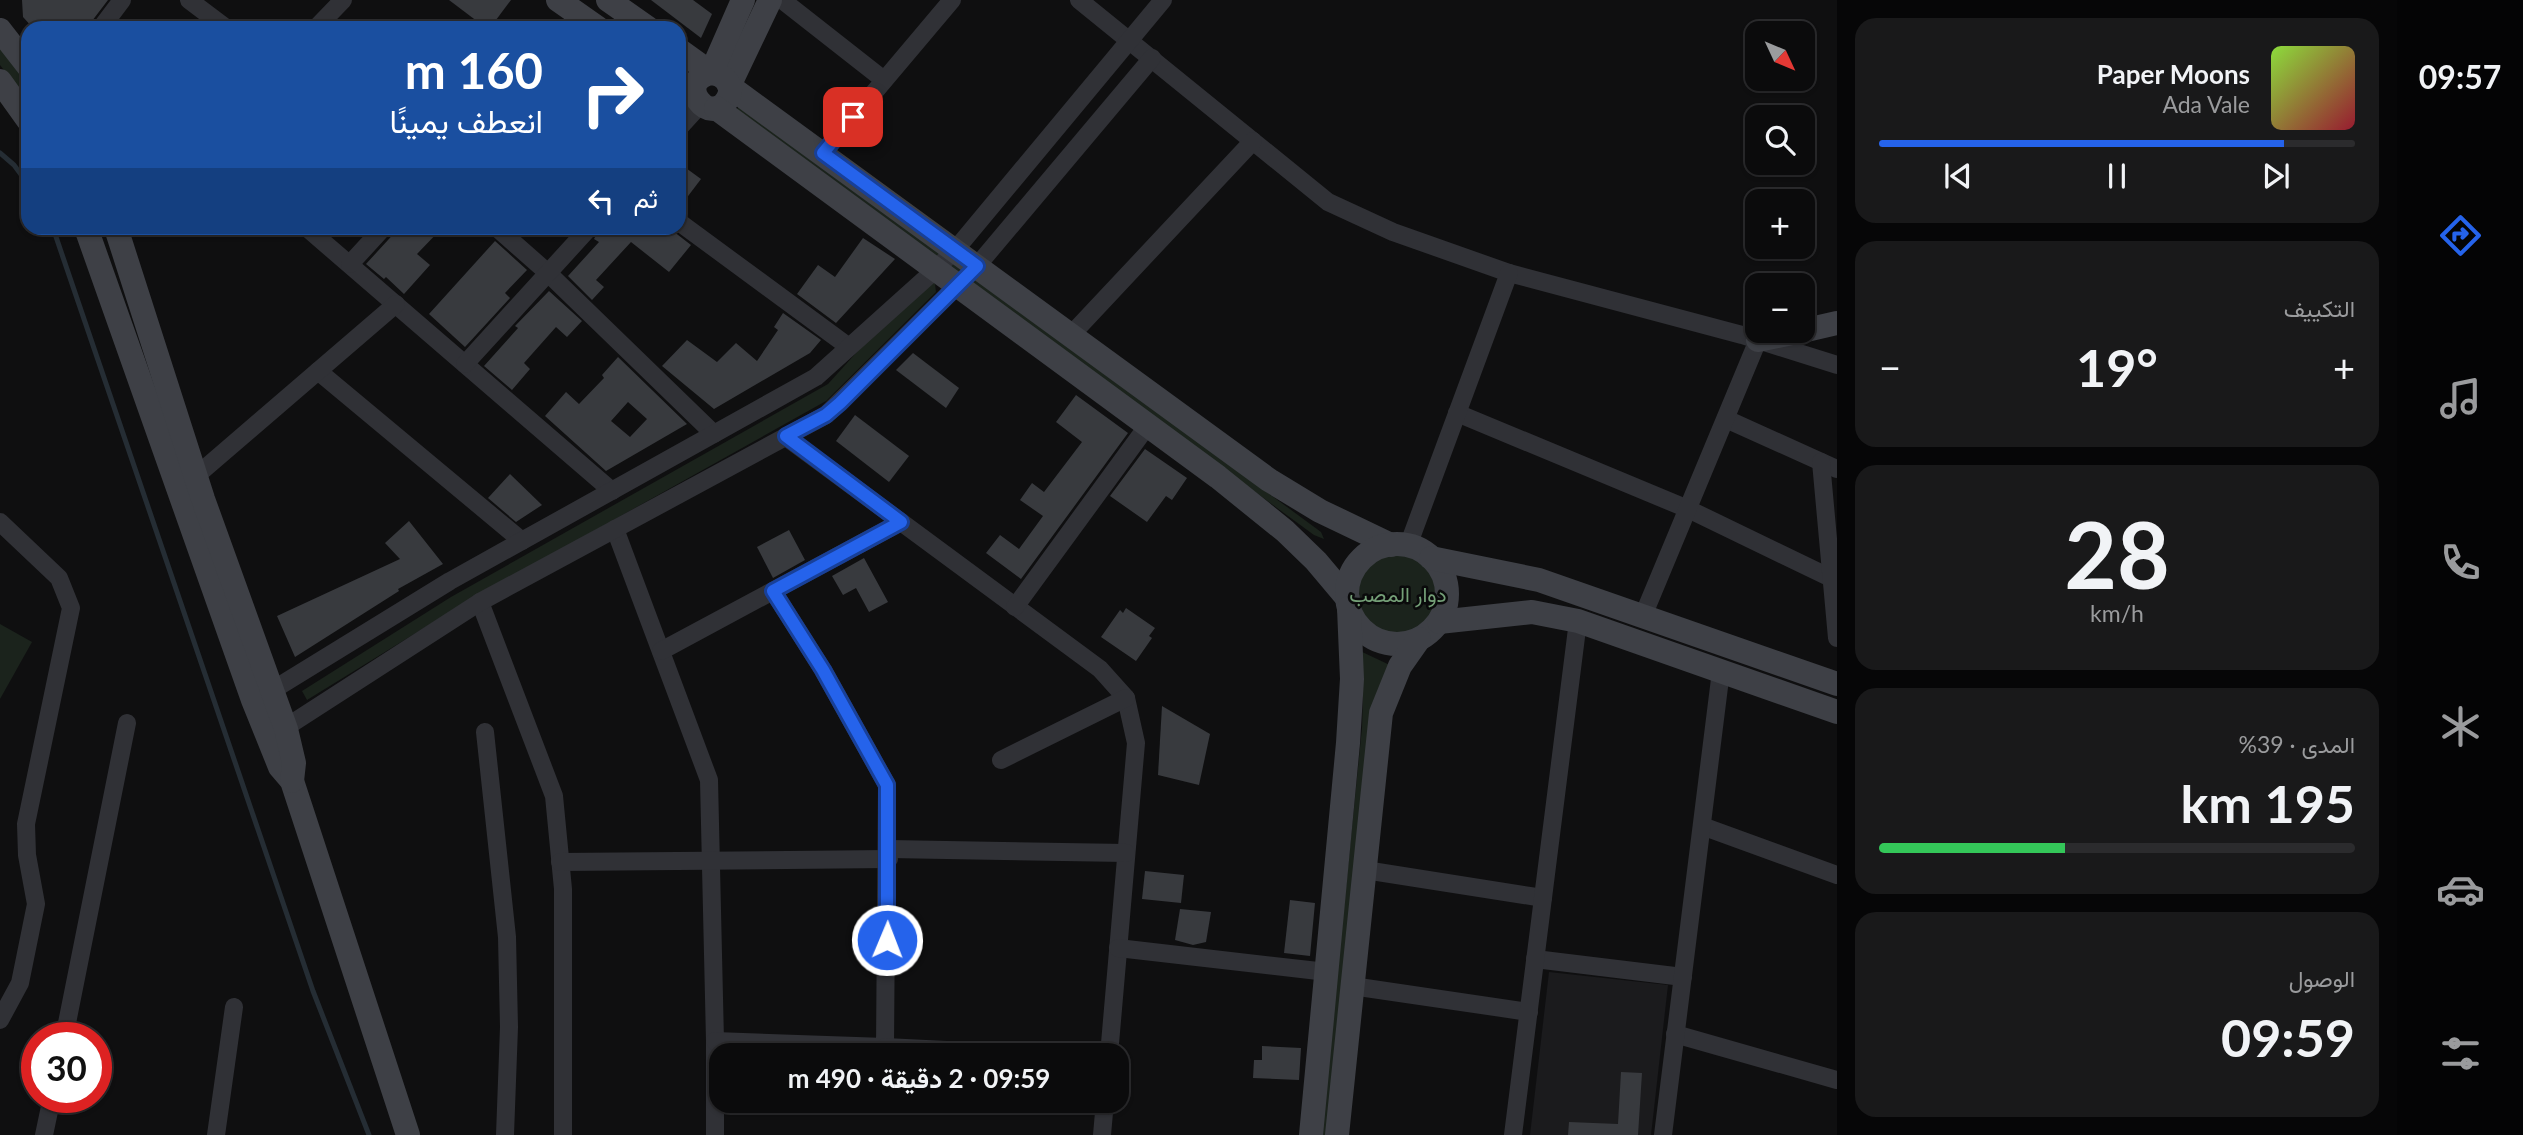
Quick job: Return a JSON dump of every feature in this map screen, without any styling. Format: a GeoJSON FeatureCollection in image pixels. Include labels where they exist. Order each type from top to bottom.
{"type":"FeatureCollection","features":[{"type":"Feature","properties":{"kind":"main road"},"geometry":{"type":"LineString","coordinates":[[558,0],[579,21]]}},
{"type":"Feature","properties":{"kind":"main road"},"geometry":{"type":"LineString","coordinates":[[608,0],[638,21]]}},
{"type":"Feature","properties":{"kind":"main road"},"geometry":{"type":"LineString","coordinates":[[720,79],[743,0]]}},
{"type":"Feature","properties":{"kind":"main road"},"geometry":{"type":"LineString","coordinates":[[720,79],[769,0]]}},
{"type":"Feature","properties":{"kind":"main road"},"geometry":{"type":"LineString","coordinates":[[0,30],[21,57]]}},
{"type":"Feature","properties":{"kind":"main road"},"geometry":{"type":"LineString","coordinates":[[686,55],[956,249],[1269,480],[1320,511],[1431,558],[1539,580],[1837,684]]}},
{"type":"Feature","properties":{"kind":"main road"},"geometry":{"type":"LineString","coordinates":[[720,79],[701,77],[698,81],[698,98],[1148,425],[1285,531],[1316,561],[1348,604],[1363,631],[1377,640],[1394,644],[1419,639]]}},
{"type":"Feature","properties":{"kind":"main road"},"geometry":{"type":"LineString","coordinates":[[0,81],[21,110]]}},
{"type":"Feature","properties":{"kind":"main road"},"geometry":{"type":"LineString","coordinates":[[88,235],[277,733],[294,762],[292,782],[408,1135]]}},
{"type":"Feature","properties":{"kind":"main road"},"geometry":{"type":"LineString","coordinates":[[119,235],[263,696]]}},
{"type":"Feature","properties":{"kind":"main road"},"geometry":{"type":"LineString","coordinates":[[1815,328],[1837,323]]}},
{"type":"Feature","properties":{"kind":"main road"},"geometry":{"type":"LineString","coordinates":[[1311,1135],[1348,743],[1352,679],[1349,580],[1358,564],[1373,551],[1399,545]]}},
{"type":"Feature","properties":{"kind":"main road"},"geometry":{"type":"LineString","coordinates":[[1337,1135],[1381,713],[1400,666],[1419,639],[1439,622],[1446,606],[1447,588],[1442,571],[1431,558]]}},
{"type":"Feature","properties":{"kind":"main road"},"geometry":{"type":"LineString","coordinates":[[1439,622],[1532,612],[1578,621],[1837,712]]}},
{"type":"Feature","properties":{"kind":"street"},"geometry":{"type":"LineString","coordinates":[[106,21],[122,0]]}},
{"type":"Feature","properties":{"kind":"street"},"geometry":{"type":"LineString","coordinates":[[189,0],[217,21]]}},
{"type":"Feature","properties":{"kind":"street"},"geometry":{"type":"LineString","coordinates":[[323,21],[343,0]]}},
{"type":"Feature","properties":{"kind":"street"},"geometry":{"type":"LineString","coordinates":[[782,0],[884,80]]}},
{"type":"Feature","properties":{"kind":"street"},"geometry":{"type":"LineString","coordinates":[[1079,0],[1328,202],[1393,232],[1509,273],[1745,337]]}},
{"type":"Feature","properties":{"kind":"street"},"geometry":{"type":"LineString","coordinates":[[263,696],[450,581],[816,377],[956,249],[1163,0]]}},
{"type":"Feature","properties":{"kind":"street"},"geometry":{"type":"LineString","coordinates":[[823,153],[949,1]]}},
{"type":"Feature","properties":{"kind":"street"},"geometry":{"type":"LineString","coordinates":[[277,733],[480,603],[826,415],[977,266],[1152,58]]}},
{"type":"Feature","properties":{"kind":"street"},"geometry":{"type":"LineString","coordinates":[[686,117],[698,98]]}},
{"type":"Feature","properties":{"kind":"street"},"geometry":{"type":"LineString","coordinates":[[1071,335],[1253,141]]}},
{"type":"Feature","properties":{"kind":"street"},"geometry":{"type":"LineString","coordinates":[[686,227],[849,347]]}},
{"type":"Feature","properties":{"kind":"street"},"geometry":{"type":"LineString","coordinates":[[94,252],[110,235]]}},
{"type":"Feature","properties":{"kind":"street"},"geometry":{"type":"LineString","coordinates":[[315,235],[612,491]]}},
{"type":"Feature","properties":{"kind":"street"},"geometry":{"type":"LineString","coordinates":[[350,264],[377,235]]}},
{"type":"Feature","properties":{"kind":"street"},"geometry":{"type":"LineString","coordinates":[[505,235],[548,273],[714,434]]}},
{"type":"Feature","properties":{"kind":"street"},"geometry":{"type":"LineString","coordinates":[[465,364],[583,235]]}},
{"type":"Feature","properties":{"kind":"street"},"geometry":{"type":"LineString","coordinates":[[1399,545],[1457,413],[1509,273]]}},
{"type":"Feature","properties":{"kind":"street"},"geometry":{"type":"LineString","coordinates":[[196,475],[396,304]]}},
{"type":"Feature","properties":{"kind":"street"},"geometry":{"type":"LineString","coordinates":[[1643,616],[1757,343]]}},
{"type":"Feature","properties":{"kind":"street"},"geometry":{"type":"LineString","coordinates":[[1767,343],[1837,365]]}},
{"type":"Feature","properties":{"kind":"street"},"geometry":{"type":"LineString","coordinates":[[318,371],[522,541]]}},
{"type":"Feature","properties":{"kind":"street"},"geometry":{"type":"LineString","coordinates":[[1457,413],[1688,509],[1834,580]]}},
{"type":"Feature","properties":{"kind":"street"},"geometry":{"type":"LineString","coordinates":[[1726,419],[1829,465],[1837,638]]}},
{"type":"Feature","properties":{"kind":"street"},"geometry":{"type":"LineString","coordinates":[[1016,607],[1148,425]]}},
{"type":"Feature","properties":{"kind":"street"},"geometry":{"type":"LineString","coordinates":[[786,436],[1100,669],[1126,698],[1136,743],[1110,1043]]}},
{"type":"Feature","properties":{"kind":"street"},"geometry":{"type":"LineString","coordinates":[[0,522],[59,578],[71,608],[26,824],[27,855],[36,904],[20,982],[0,1020]]}},
{"type":"Feature","properties":{"kind":"street"},"geometry":{"type":"LineString","coordinates":[[661,651],[901,522]]}},
{"type":"Feature","properties":{"kind":"street"},"geometry":{"type":"LineString","coordinates":[[615,529],[709,780],[715,1135]]}},
{"type":"Feature","properties":{"kind":"street"},"geometry":{"type":"LineString","coordinates":[[773,591],[823,670],[887,785],[889,854],[885,1043]]}},
{"type":"Feature","properties":{"kind":"street"},"geometry":{"type":"LineString","coordinates":[[480,603],[554,796],[563,888],[563,1135]]}},
{"type":"Feature","properties":{"kind":"street"},"geometry":{"type":"LineString","coordinates":[[1513,1135],[1578,621]]}},
{"type":"Feature","properties":{"kind":"street"},"geometry":{"type":"LineString","coordinates":[[1662,1135],[1721,671]]}},
{"type":"Feature","properties":{"kind":"street"},"geometry":{"type":"LineString","coordinates":[[1000,760],[1126,698]]}},
{"type":"Feature","properties":{"kind":"street"},"geometry":{"type":"LineString","coordinates":[[67,1022],[127,723]]}},
{"type":"Feature","properties":{"kind":"street"},"geometry":{"type":"LineString","coordinates":[[485,732],[507,937],[509,1027],[505,1135]]}},
{"type":"Feature","properties":{"kind":"street"},"geometry":{"type":"LineString","coordinates":[[1702,826],[1837,875]]}},
{"type":"Feature","properties":{"kind":"street"},"geometry":{"type":"LineString","coordinates":[[561,862],[711,861],[889,854],[1126,853]]}},
{"type":"Feature","properties":{"kind":"street"},"geometry":{"type":"LineString","coordinates":[[1365,870],[1543,898]]}},
{"type":"Feature","properties":{"kind":"street"},"geometry":{"type":"LineString","coordinates":[[1118,948],[1327,972]]}},
{"type":"Feature","properties":{"kind":"street"},"geometry":{"type":"LineString","coordinates":[[1535,959],[1683,977]]}},
{"type":"Feature","properties":{"kind":"street"},"geometry":{"type":"LineString","coordinates":[[1352,986],[1529,1012]]}},
{"type":"Feature","properties":{"kind":"street"},"geometry":{"type":"LineString","coordinates":[[216,1135],[234,1006]]}},
{"type":"Feature","properties":{"kind":"street"},"geometry":{"type":"LineString","coordinates":[[1675,1034],[1837,1080]]}},
{"type":"Feature","properties":{"kind":"street"},"geometry":{"type":"LineString","coordinates":[[715,1041],[772,1043]]}},
{"type":"Feature","properties":{"kind":"street"},"geometry":{"type":"LineString","coordinates":[[44,1135],[49,1113]]}},
{"type":"Feature","properties":{"kind":"street"},"geometry":{"type":"LineString","coordinates":[[1102,1135],[1104,1113]]}},
{"type":"Feature","properties":{"kind":"shaded area"},"geometry":{"type":"Polygon","coordinates":[[[1549,972],[1668,985],[1651,1135],[1530,1135],[1549,972]]]}},
{"type":"Feature","properties":{"kind":"green space"},"geometry":{"type":"Polygon","coordinates":[[[0,45],[21,73],[21,92],[0,65],[0,45]]]}},
{"type":"Feature","properties":{"kind":"green space"},"geometry":{"type":"Polygon","coordinates":[[[739,106],[1321,532],[1324,539],[1314,535],[735,112],[739,106]]]}},
{"type":"Feature","properties":{"kind":"green space"},"geometry":{"type":"Polygon","coordinates":[[[928,277],[935,284],[936,292],[826,401],[458,607],[307,700],[302,691],[451,597],[828,384],[923,279],[928,277]]]}},
{"type":"Feature","properties":{"kind":"green space","name":"دوار المصب"},"geometry":{"type":"Polygon","coordinates":[[[1398,552],[1414,555],[1428,564],[1437,578],[1440,594],[1437,610],[1428,624],[1414,633],[1398,636],[1382,633],[1368,624],[1359,610],[1356,594],[1359,578],[1368,564],[1382,555],[1398,552]]]}},
{"type":"Feature","properties":{"kind":"green space"},"geometry":{"type":"Polygon","coordinates":[[[0,624],[32,642],[0,699],[0,624]]]}},
{"type":"Feature","properties":{"kind":"green space"},"geometry":{"type":"Polygon","coordinates":[[[1358,650],[1394,667],[1329,1135],[1321,1135],[1362,728],[1363,697],[1358,650]]]}},
{"type":"Feature","properties":{"kind":"building"},"geometry":{"type":"Polygon","coordinates":[[[22,0],[108,0],[92,21],[27,21],[23,17],[22,0]]]}},
{"type":"Feature","properties":{"kind":"building"},"geometry":{"type":"Polygon","coordinates":[[[449,0],[511,0],[495,21],[477,21],[449,0]]]}},
{"type":"Feature","properties":{"kind":"building"},"geometry":{"type":"Polygon","coordinates":[[[651,0],[693,0],[712,14],[701,38],[686,27],[686,21],[679,21],[651,0]]]}},
{"type":"Feature","properties":{"kind":"building"},"geometry":{"type":"Polygon","coordinates":[[[686,168],[701,179],[686,199],[686,168]]]}},
{"type":"Feature","properties":{"kind":"building"},"geometry":{"type":"Polygon","coordinates":[[[393,235],[435,235],[417,254],[430,265],[404,294],[386,277],[384,279],[366,264],[393,235]]]}},
{"type":"Feature","properties":{"kind":"building"},"geometry":{"type":"Polygon","coordinates":[[[596,235],[678,235],[691,245],[669,272],[631,242],[596,280],[604,287],[592,300],[568,276],[599,242],[594,239],[596,235]]]}},
{"type":"Feature","properties":{"kind":"building"},"geometry":{"type":"Polygon","coordinates":[[[863,238],[895,259],[836,323],[797,294],[818,265],[835,277],[863,238]]]}},
{"type":"Feature","properties":{"kind":"building"},"geometry":{"type":"Polygon","coordinates":[[[495,241],[527,270],[505,293],[510,298],[465,347],[429,314],[495,241]]]}},
{"type":"Feature","properties":{"kind":"building"},"geometry":{"type":"Polygon","coordinates":[[[549,291],[582,321],[567,337],[556,327],[524,363],[530,369],[512,390],[484,366],[518,328],[515,326],[549,291]]]}},
{"type":"Feature","properties":{"kind":"building"},"geometry":{"type":"Polygon","coordinates":[[[783,313],[821,340],[810,353],[714,409],[662,366],[687,340],[717,362],[736,343],[757,361],[778,330],[774,327],[783,313]]]}},
{"type":"Feature","properties":{"kind":"building"},"geometry":{"type":"Polygon","coordinates":[[[913,353],[959,388],[946,408],[896,370],[913,353]]]}},
{"type":"Feature","properties":{"kind":"building"},"geometry":{"type":"Polygon","coordinates":[[[618,357],[687,424],[606,471],[545,416],[566,392],[579,404],[604,378],[602,375],[618,357]],[[628,402],[611,421],[630,437],[647,419],[628,402]]]}},
{"type":"Feature","properties":{"kind":"building"},"geometry":{"type":"Polygon","coordinates":[[[1076,395],[1128,433],[1021,579],[986,553],[1000,535],[1019,549],[1043,516],[1020,500],[1032,483],[1044,492],[1082,442],[1056,422],[1076,395]]]}},
{"type":"Feature","properties":{"kind":"building"},"geometry":{"type":"Polygon","coordinates":[[[855,415],[909,456],[889,482],[836,441],[855,415]]]}},
{"type":"Feature","properties":{"kind":"building"},"geometry":{"type":"Polygon","coordinates":[[[1145,449],[1187,478],[1172,500],[1166,496],[1147,522],[1110,496],[1145,449]]]}},
{"type":"Feature","properties":{"kind":"building"},"geometry":{"type":"Polygon","coordinates":[[[510,474],[542,505],[516,522],[488,498],[510,474]]]}},
{"type":"Feature","properties":{"kind":"building"},"geometry":{"type":"Polygon","coordinates":[[[409,521],[443,564],[398,589],[399,591],[295,657],[277,616],[400,559],[385,543],[409,521]]]}},
{"type":"Feature","properties":{"kind":"building"},"geometry":{"type":"Polygon","coordinates":[[[789,530],[805,560],[773,578],[757,547],[789,530]]]}},
{"type":"Feature","properties":{"kind":"building"},"geometry":{"type":"Polygon","coordinates":[[[864,558],[888,602],[869,612],[856,588],[843,595],[832,576],[864,558]]]}},
{"type":"Feature","properties":{"kind":"building"},"geometry":{"type":"Polygon","coordinates":[[[1126,608],[1155,628],[1149,636],[1152,638],[1136,661],[1101,637],[1120,610],[1123,613],[1126,608]]]}},
{"type":"Feature","properties":{"kind":"building"},"geometry":{"type":"Polygon","coordinates":[[[1162,706],[1210,734],[1199,785],[1158,775],[1162,706]]]}},
{"type":"Feature","properties":{"kind":"building"},"geometry":{"type":"Polygon","coordinates":[[[1145,871],[1184,875],[1181,903],[1142,899],[1145,871]]]}},
{"type":"Feature","properties":{"kind":"building"},"geometry":{"type":"Polygon","coordinates":[[[1290,900],[1315,903],[1310,956],[1284,953],[1290,900]]]}},
{"type":"Feature","properties":{"kind":"building"},"geometry":{"type":"Polygon","coordinates":[[[1180,909],[1211,912],[1206,942],[1193,945],[1175,940],[1180,909]]]}},
{"type":"Feature","properties":{"kind":"building"},"geometry":{"type":"Polygon","coordinates":[[[1262,1046],[1301,1048],[1299,1080],[1253,1078],[1254,1060],[1262,1060],[1262,1046]]]}},
{"type":"Feature","properties":{"kind":"building"},"geometry":{"type":"Polygon","coordinates":[[[1621,1072],[1642,1073],[1638,1135],[1568,1135],[1569,1122],[1618,1124],[1621,1072]]]}},
{"type":"Feature","properties":{"kind":"waterway"},"geometry":{"type":"LineString","coordinates":[[0,153],[21,174]]}},
{"type":"Feature","properties":{"kind":"waterway"},"geometry":{"type":"LineString","coordinates":[[55,235],[313,991],[369,1135]]}},
{"type":"Feature","properties":{"kind":"route"},"geometry":{"type":"LineString","coordinates":[[853,117],[823,153],[977,266],[840,403],[826,415],[786,436],[901,522],[773,591],[823,670],[887,785],[887,940]]}}]}
